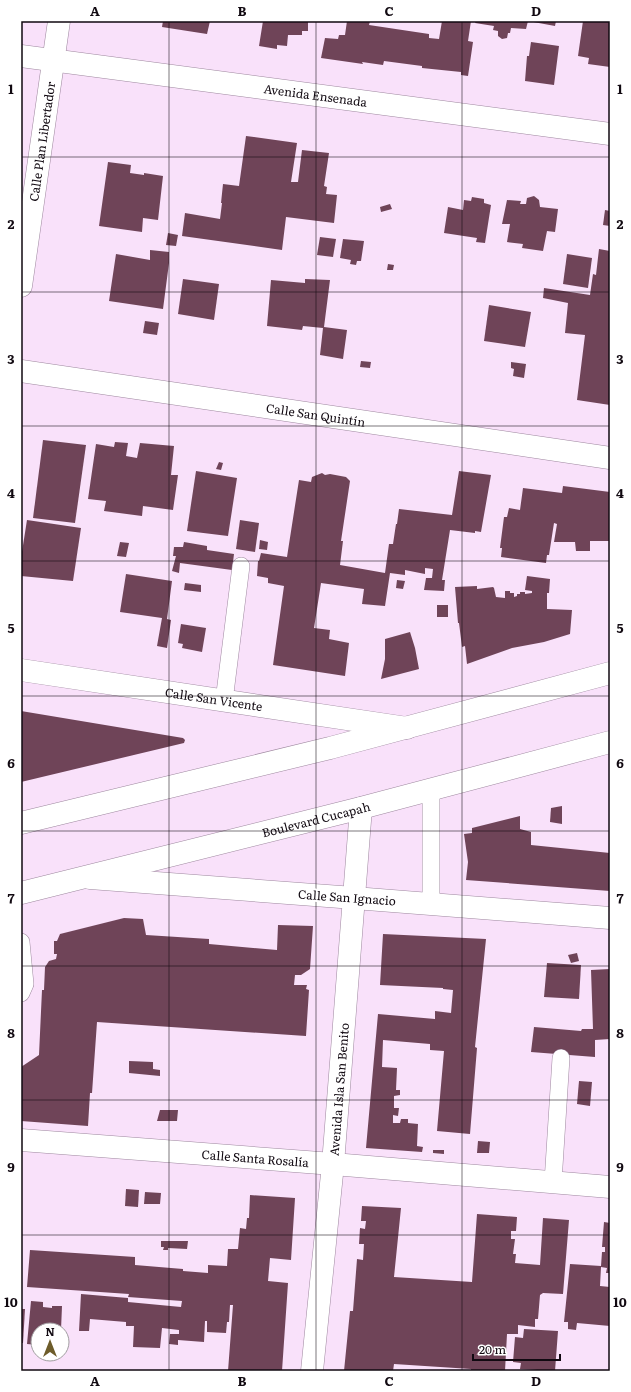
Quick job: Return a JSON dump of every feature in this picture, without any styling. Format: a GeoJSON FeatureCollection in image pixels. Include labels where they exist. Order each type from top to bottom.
{"type":"FeatureCollection","features":[{"type":"Feature","properties":{"kind":"street","name":"Calle Plan Libertador"},"geometry":{"type":"LineString","coordinates":[[21,286],[59,21]]}},
{"type":"Feature","properties":{"kind":"street","name":"Avenida Ensenada"},"geometry":{"type":"LineString","coordinates":[[21,56],[610,134]]}},
{"type":"Feature","properties":{"kind":"street","name":"Calle San Quintín"},"geometry":{"type":"LineString","coordinates":[[21,371],[610,458]]}},
{"type":"Feature","properties":{"kind":"street","name":"Calle San Vicente"},"geometry":{"type":"LineString","coordinates":[[21,670],[407,728]]}},
{"type":"Feature","properties":{"kind":"street"},"geometry":{"type":"LineString","coordinates":[[21,823],[407,728],[610,673]]}},
{"type":"Feature","properties":{"kind":"street","name":"Boulevard Cucapah"},"geometry":{"type":"LineString","coordinates":[[21,893],[361,808],[610,742]]}},
{"type":"Feature","properties":{"kind":"street","name":"Avenida Isla San Benito"},"geometry":{"type":"LineString","coordinates":[[312,1371],[334,1164],[361,808]]}},
{"type":"Feature","properties":{"kind":"street","name":"Calle San Ignacio"},"geometry":{"type":"LineString","coordinates":[[84,877],[610,918]]}},
{"type":"Feature","properties":{"kind":"street","name":"Calle Santa Rosalía"},"geometry":{"type":"LineString","coordinates":[[21,1140],[610,1187]]}},
{"type":"Feature","properties":{"kind":"lane"},"geometry":{"type":"LineString","coordinates":[[224,700],[241,566]]}},
{"type":"Feature","properties":{"kind":"lane"},"geometry":{"type":"LineString","coordinates":[[431,789],[431,904]]}},
{"type":"Feature","properties":{"kind":"lane"},"geometry":{"type":"LineString","coordinates":[[21,942],[25,984],[21,993]]}},
{"type":"Feature","properties":{"kind":"lane"},"geometry":{"type":"LineString","coordinates":[[553,1182],[561,1058]]}},
{"type":"Feature","properties":{"kind":"building"},"geometry":{"type":"Polygon","coordinates":[[[163,21],[210,21],[207,34],[162,27],[163,21]]]}},
{"type":"Feature","properties":{"kind":"building"},"geometry":{"type":"Polygon","coordinates":[[[263,21],[308,21],[308,31],[302,31],[302,35],[288,35],[287,46],[277,45],[277,49],[259,46],[263,21]]]}},
{"type":"Feature","properties":{"kind":"building"},"geometry":{"type":"Polygon","coordinates":[[[347,21],[370,21],[369,25],[429,34],[429,38],[439,39],[442,21],[471,21],[468,41],[473,42],[468,76],[461,75],[461,72],[422,68],[422,66],[384,61],[383,65],[362,62],[363,64],[321,58],[325,38],[338,39],[339,35],[345,35],[347,21]]]}},
{"type":"Feature","properties":{"kind":"building"},"geometry":{"type":"Polygon","coordinates":[[[476,21],[528,21],[526,29],[511,28],[507,38],[502,39],[498,36],[498,31],[493,30],[494,26],[475,23],[476,21]]]}},
{"type":"Feature","properties":{"kind":"building"},"geometry":{"type":"Polygon","coordinates":[[[528,21],[556,21],[555,26],[528,21]]]}},
{"type":"Feature","properties":{"kind":"building"},"geometry":{"type":"Polygon","coordinates":[[[583,21],[610,21],[610,67],[588,64],[589,58],[578,56],[583,21]]]}},
{"type":"Feature","properties":{"kind":"building"},"geometry":{"type":"Polygon","coordinates":[[[531,42],[559,46],[554,85],[525,81],[527,56],[529,56],[531,42]]]}},
{"type":"Feature","properties":{"kind":"building"},"geometry":{"type":"Polygon","coordinates":[[[246,136],[297,143],[291,182],[298,182],[302,150],[329,153],[324,186],[327,187],[326,194],[337,195],[334,223],[286,217],[282,250],[182,236],[185,213],[220,219],[223,184],[239,186],[246,136]]]}},
{"type":"Feature","properties":{"kind":"building"},"geometry":{"type":"Polygon","coordinates":[[[108,162],[131,165],[130,173],[144,175],[144,173],[163,176],[158,220],[143,218],[142,232],[99,226],[108,162]]]}},
{"type":"Feature","properties":{"kind":"building"},"geometry":{"type":"Polygon","coordinates":[[[534,196],[539,200],[540,207],[558,209],[555,232],[547,231],[543,251],[522,248],[523,244],[507,242],[510,224],[502,224],[507,200],[521,201],[520,204],[526,204],[527,198],[534,196]]]}},
{"type":"Feature","properties":{"kind":"building"},"geometry":{"type":"Polygon","coordinates":[[[472,197],[484,199],[484,203],[491,205],[485,243],[476,242],[477,238],[444,233],[448,207],[463,210],[464,200],[471,201],[472,197]]]}},
{"type":"Feature","properties":{"kind":"building"},"geometry":{"type":"Polygon","coordinates":[[[390,204],[392,209],[381,212],[380,207],[390,204]]]}},
{"type":"Feature","properties":{"kind":"building"},"geometry":{"type":"Polygon","coordinates":[[[605,210],[610,211],[610,226],[603,225],[605,210]]]}},
{"type":"Feature","properties":{"kind":"building"},"geometry":{"type":"Polygon","coordinates":[[[168,233],[178,235],[176,246],[166,245],[168,233]]]}},
{"type":"Feature","properties":{"kind":"building"},"geometry":{"type":"Polygon","coordinates":[[[320,237],[336,239],[333,257],[317,255],[320,237]]]}},
{"type":"Feature","properties":{"kind":"building"},"geometry":{"type":"Polygon","coordinates":[[[343,239],[364,241],[361,261],[357,261],[356,265],[350,264],[351,260],[340,258],[343,239]]]}},
{"type":"Feature","properties":{"kind":"building"},"geometry":{"type":"Polygon","coordinates":[[[599,249],[610,251],[610,405],[577,400],[585,335],[565,333],[568,303],[543,298],[544,288],[590,295],[593,274],[596,275],[599,249]]]}},
{"type":"Feature","properties":{"kind":"building"},"geometry":{"type":"Polygon","coordinates":[[[150,250],[169,252],[163,309],[109,301],[116,254],[150,260],[150,250]]]}},
{"type":"Feature","properties":{"kind":"building"},"geometry":{"type":"Polygon","coordinates":[[[567,254],[592,258],[588,288],[563,284],[567,254]]]}},
{"type":"Feature","properties":{"kind":"building"},"geometry":{"type":"Polygon","coordinates":[[[388,264],[394,265],[393,270],[387,270],[388,264]]]}},
{"type":"Feature","properties":{"kind":"building"},"geometry":{"type":"Polygon","coordinates":[[[183,279],[219,284],[214,320],[178,314],[183,279]]]}},
{"type":"Feature","properties":{"kind":"building"},"geometry":{"type":"Polygon","coordinates":[[[305,279],[330,280],[324,327],[347,330],[343,359],[320,355],[323,328],[303,326],[302,330],[267,326],[271,280],[305,283],[305,279]]]}},
{"type":"Feature","properties":{"kind":"building"},"geometry":{"type":"Polygon","coordinates":[[[489,305],[531,312],[525,347],[484,341],[489,305]]]}},
{"type":"Feature","properties":{"kind":"building"},"geometry":{"type":"Polygon","coordinates":[[[145,321],[159,323],[157,335],[143,333],[145,321]]]}},
{"type":"Feature","properties":{"kind":"building"},"geometry":{"type":"Polygon","coordinates":[[[361,361],[371,362],[370,368],[360,367],[361,361]]]}},
{"type":"Feature","properties":{"kind":"building"},"geometry":{"type":"Polygon","coordinates":[[[511,362],[526,364],[524,378],[513,376],[514,369],[511,368],[511,362]]]}},
{"type":"Feature","properties":{"kind":"building"},"geometry":{"type":"Polygon","coordinates":[[[43,440],[86,445],[75,523],[33,518],[43,440]]]}},
{"type":"Feature","properties":{"kind":"building"},"geometry":{"type":"Polygon","coordinates":[[[115,442],[128,443],[126,456],[137,458],[140,443],[174,446],[171,475],[178,475],[173,510],[143,506],[142,516],[104,511],[106,501],[88,499],[96,444],[114,447],[115,442]]]}},
{"type":"Feature","properties":{"kind":"building"},"geometry":{"type":"Polygon","coordinates":[[[219,462],[223,463],[221,470],[216,469],[219,462]]]}},
{"type":"Feature","properties":{"kind":"building"},"geometry":{"type":"Polygon","coordinates":[[[196,471],[237,478],[228,536],[187,531],[196,471]]]}},
{"type":"Feature","properties":{"kind":"building"},"geometry":{"type":"Polygon","coordinates":[[[459,471],[491,475],[481,532],[475,531],[475,533],[450,530],[442,580],[445,580],[444,591],[424,590],[426,578],[432,578],[433,569],[425,568],[425,574],[405,570],[405,575],[390,573],[385,606],[362,604],[364,589],[321,583],[314,628],[330,630],[329,639],[349,643],[345,676],[273,665],[284,586],[268,583],[268,578],[257,576],[258,561],[261,553],[287,557],[299,480],[311,482],[312,477],[322,473],[325,475],[330,474],[346,477],[350,481],[341,541],[343,541],[340,565],[385,573],[389,544],[393,544],[399,509],[452,515],[459,471]]]}},
{"type":"Feature","properties":{"kind":"building"},"geometry":{"type":"Polygon","coordinates":[[[563,486],[610,492],[610,541],[590,541],[590,551],[576,551],[575,542],[554,542],[557,524],[554,523],[549,555],[547,555],[546,563],[501,557],[502,548],[500,548],[504,517],[507,517],[509,508],[520,510],[523,488],[562,493],[563,486]]]}},
{"type":"Feature","properties":{"kind":"building"},"geometry":{"type":"Polygon","coordinates":[[[27,520],[81,528],[73,581],[21,576],[21,558],[27,520]]]}},
{"type":"Feature","properties":{"kind":"building"},"geometry":{"type":"Polygon","coordinates":[[[240,520],[259,523],[255,552],[236,549],[240,520]]]}},
{"type":"Feature","properties":{"kind":"building"},"geometry":{"type":"Polygon","coordinates":[[[260,540],[268,542],[267,550],[259,549],[260,540]]]}},
{"type":"Feature","properties":{"kind":"building"},"geometry":{"type":"Polygon","coordinates":[[[120,542],[129,543],[126,557],[117,556],[120,542]]]}},
{"type":"Feature","properties":{"kind":"building"},"geometry":{"type":"Polygon","coordinates":[[[184,542],[207,546],[207,550],[234,554],[232,570],[180,563],[179,573],[172,571],[176,556],[173,556],[174,547],[183,547],[184,542]]]}},
{"type":"Feature","properties":{"kind":"building"},"geometry":{"type":"Polygon","coordinates":[[[126,574],[172,581],[167,619],[171,620],[167,648],[157,646],[162,618],[120,612],[126,574]]]}},
{"type":"Feature","properties":{"kind":"building"},"geometry":{"type":"Polygon","coordinates":[[[527,576],[550,579],[549,593],[547,593],[547,609],[572,610],[570,634],[544,642],[512,648],[467,664],[465,646],[462,647],[458,623],[455,587],[477,586],[477,589],[493,587],[496,597],[505,598],[505,591],[510,591],[510,593],[514,593],[514,597],[517,596],[517,594],[520,594],[520,592],[525,592],[525,594],[532,593],[532,591],[525,590],[527,576]]]}},
{"type":"Feature","properties":{"kind":"building"},"geometry":{"type":"Polygon","coordinates":[[[397,580],[405,581],[403,589],[396,588],[397,580]]]}},
{"type":"Feature","properties":{"kind":"building"},"geometry":{"type":"Polygon","coordinates":[[[185,583],[201,585],[201,592],[184,590],[185,583]]]}},
{"type":"Feature","properties":{"kind":"building"},"geometry":{"type":"Polygon","coordinates":[[[437,605],[448,605],[448,617],[437,617],[437,605]]]}},
{"type":"Feature","properties":{"kind":"building"},"geometry":{"type":"Polygon","coordinates":[[[181,624],[206,628],[202,652],[182,648],[183,644],[178,643],[181,624]]]}},
{"type":"Feature","properties":{"kind":"building"},"geometry":{"type":"Polygon","coordinates":[[[410,632],[419,669],[381,679],[385,659],[385,639],[410,632]]]}},
{"type":"Feature","properties":{"kind":"building"},"geometry":{"type":"Polygon","coordinates":[[[21,711],[183,738],[185,740],[184,743],[21,782],[21,711]]]}},
{"type":"Feature","properties":{"kind":"building"},"geometry":{"type":"Polygon","coordinates":[[[562,806],[562,824],[550,822],[551,808],[562,806]]]}},
{"type":"Feature","properties":{"kind":"building"},"geometry":{"type":"Polygon","coordinates":[[[520,816],[520,829],[531,832],[531,845],[610,853],[610,891],[466,880],[468,862],[464,834],[472,833],[472,828],[520,816]]]}},
{"type":"Feature","properties":{"kind":"building"},"geometry":{"type":"Polygon","coordinates":[[[124,918],[143,919],[146,935],[209,939],[209,944],[277,950],[278,925],[313,926],[310,969],[301,975],[295,975],[294,985],[307,985],[306,989],[309,990],[306,1036],[97,1022],[88,1126],[21,1121],[21,1067],[39,1055],[42,990],[44,990],[45,967],[49,961],[56,959],[57,954],[54,954],[54,941],[57,941],[60,934],[124,918]]]}},
{"type":"Feature","properties":{"kind":"building"},"geometry":{"type":"Polygon","coordinates":[[[383,934],[486,939],[475,1047],[477,1048],[470,1134],[437,1131],[444,1051],[430,1050],[430,1044],[383,1040],[382,1067],[397,1068],[396,1090],[400,1090],[400,1095],[394,1096],[394,1108],[399,1108],[398,1116],[393,1115],[393,1123],[400,1123],[401,1119],[408,1119],[408,1123],[418,1124],[417,1146],[423,1147],[422,1152],[366,1148],[378,1014],[435,1019],[435,1011],[451,1013],[453,990],[443,988],[380,985],[383,934]]]}},
{"type":"Feature","properties":{"kind":"building"},"geometry":{"type":"Polygon","coordinates":[[[577,953],[579,961],[571,963],[568,955],[577,953]]]}},
{"type":"Feature","properties":{"kind":"building"},"geometry":{"type":"Polygon","coordinates":[[[547,963],[581,965],[579,999],[544,997],[547,963]]]}},
{"type":"Feature","properties":{"kind":"building"},"geometry":{"type":"Polygon","coordinates":[[[610,969],[610,1039],[595,1040],[595,1057],[531,1052],[534,1027],[581,1031],[582,1029],[593,1029],[591,970],[610,969]]]}},
{"type":"Feature","properties":{"kind":"building"},"geometry":{"type":"Polygon","coordinates":[[[129,1061],[153,1062],[153,1069],[160,1070],[160,1076],[129,1073],[129,1061]]]}},
{"type":"Feature","properties":{"kind":"building"},"geometry":{"type":"Polygon","coordinates":[[[579,1081],[592,1082],[590,1106],[577,1104],[579,1081]]]}},
{"type":"Feature","properties":{"kind":"building"},"geometry":{"type":"Polygon","coordinates":[[[160,1110],[178,1110],[177,1121],[157,1121],[160,1110]]]}},
{"type":"Feature","properties":{"kind":"building"},"geometry":{"type":"Polygon","coordinates":[[[478,1141],[490,1142],[489,1153],[477,1153],[478,1141]]]}},
{"type":"Feature","properties":{"kind":"building"},"geometry":{"type":"Polygon","coordinates":[[[433,1150],[444,1150],[444,1154],[433,1153],[433,1150]]]}},
{"type":"Feature","properties":{"kind":"building"},"geometry":{"type":"Polygon","coordinates":[[[126,1189],[139,1190],[138,1207],[125,1206],[126,1189]]]}},
{"type":"Feature","properties":{"kind":"building"},"geometry":{"type":"Polygon","coordinates":[[[145,1192],[161,1193],[160,1204],[144,1204],[145,1192]]]}},
{"type":"Feature","properties":{"kind":"building"},"geometry":{"type":"Polygon","coordinates":[[[250,1195],[295,1198],[291,1260],[270,1258],[268,1281],[288,1283],[282,1371],[228,1371],[233,1305],[230,1305],[229,1322],[227,1322],[226,1333],[207,1332],[207,1321],[205,1321],[204,1342],[178,1340],[178,1345],[169,1344],[170,1334],[179,1334],[179,1330],[162,1328],[160,1348],[133,1347],[134,1326],[126,1326],[126,1322],[90,1319],[89,1331],[79,1331],[81,1294],[128,1298],[128,1302],[181,1307],[182,1301],[128,1297],[129,1294],[27,1287],[30,1250],[135,1257],[135,1265],[183,1269],[183,1271],[208,1273],[208,1265],[227,1266],[228,1249],[238,1249],[240,1228],[246,1229],[247,1218],[249,1218],[250,1195]]]}},
{"type":"Feature","properties":{"kind":"building"},"geometry":{"type":"Polygon","coordinates":[[[362,1206],[401,1208],[394,1277],[472,1282],[477,1214],[517,1217],[516,1231],[511,1231],[511,1239],[515,1239],[513,1254],[516,1254],[515,1263],[540,1265],[543,1218],[569,1220],[563,1294],[543,1293],[540,1295],[538,1319],[535,1319],[535,1327],[518,1325],[518,1334],[507,1334],[505,1371],[471,1371],[471,1369],[394,1364],[393,1371],[344,1371],[350,1311],[353,1311],[357,1259],[363,1260],[364,1244],[359,1244],[360,1228],[365,1229],[366,1221],[361,1221],[362,1206]]]}},
{"type":"Feature","properties":{"kind":"building"},"geometry":{"type":"Polygon","coordinates":[[[604,1222],[610,1223],[610,1273],[606,1273],[607,1268],[601,1267],[600,1286],[610,1287],[610,1326],[577,1323],[576,1330],[568,1329],[568,1322],[564,1322],[570,1264],[601,1266],[602,1252],[605,1252],[605,1247],[602,1247],[604,1222]]]}},
{"type":"Feature","properties":{"kind":"building"},"geometry":{"type":"Polygon","coordinates":[[[161,1241],[188,1241],[187,1249],[168,1248],[168,1250],[163,1250],[164,1247],[161,1247],[161,1241]]]}},
{"type":"Feature","properties":{"kind":"building"},"geometry":{"type":"Polygon","coordinates":[[[31,1301],[43,1302],[43,1307],[52,1308],[52,1306],[62,1306],[61,1322],[30,1322],[30,1344],[27,1344],[31,1301]]]}},
{"type":"Feature","properties":{"kind":"building"},"geometry":{"type":"Polygon","coordinates":[[[21,1309],[25,1309],[23,1343],[21,1343],[21,1309]]]}},
{"type":"Feature","properties":{"kind":"building"},"geometry":{"type":"Polygon","coordinates":[[[524,1329],[558,1331],[555,1371],[520,1369],[521,1363],[513,1362],[515,1337],[523,1338],[524,1329]]]}}]}
